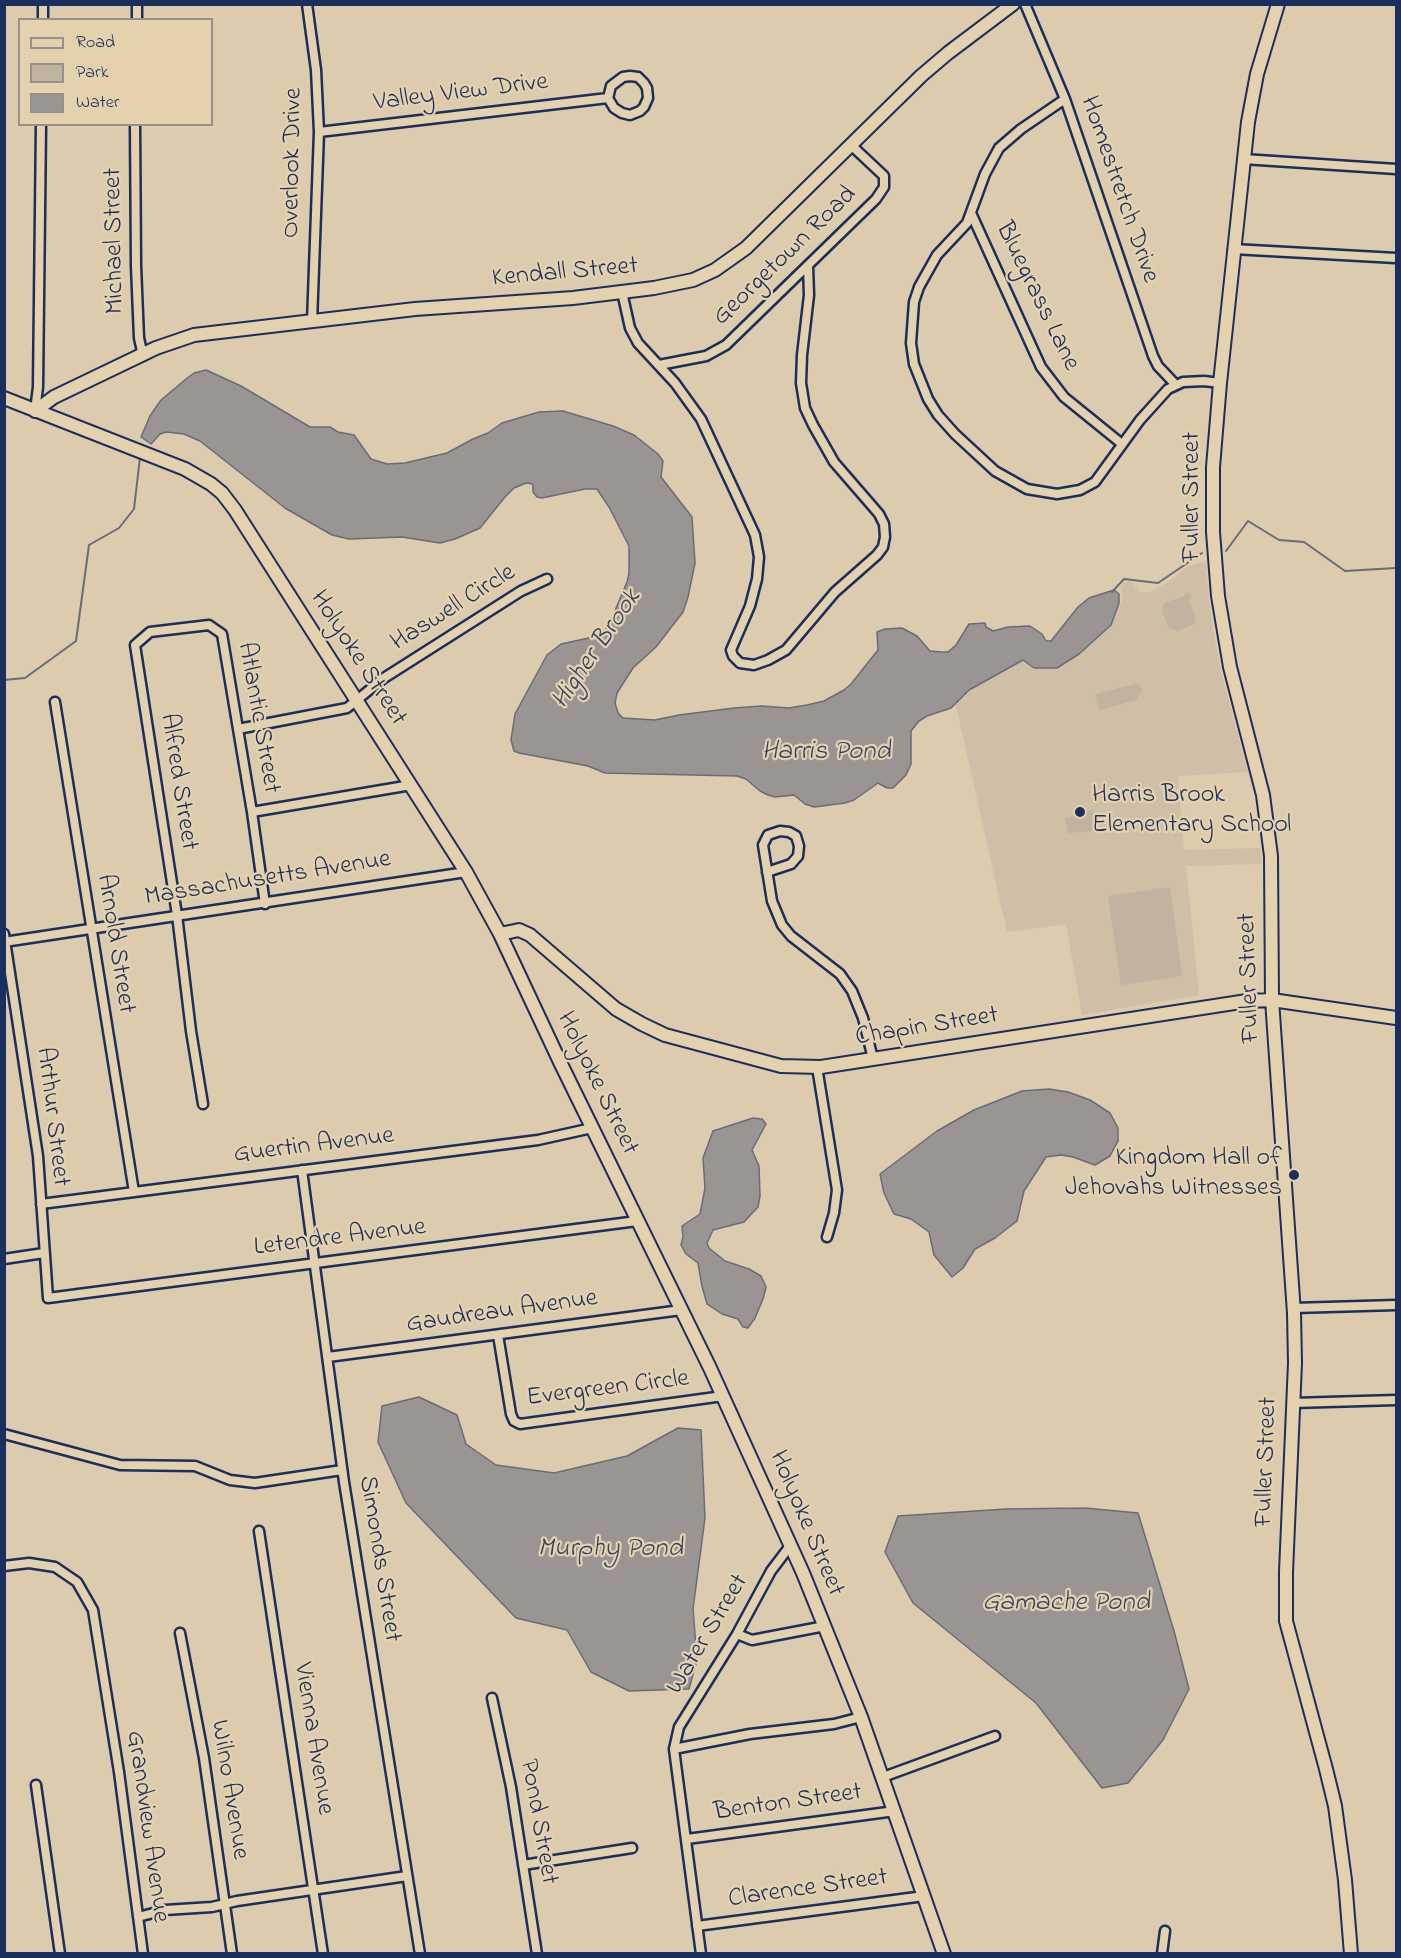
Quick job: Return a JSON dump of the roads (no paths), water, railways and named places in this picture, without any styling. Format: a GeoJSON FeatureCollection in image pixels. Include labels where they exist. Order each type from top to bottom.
{"type":"FeatureCollection","features":[{"type":"Feature","properties":{"kind":"street","name":"Overlook Drive"},"geometry":{"type":"LineString","coordinates":[[307,4],[316,70],[319,132],[312,322]]}},
{"type":"Feature","properties":{"kind":"street","name":"Kendall Street"},"geometry":{"type":"LineString","coordinates":[[34,411],[54,397],[156,348],[194,335],[415,309],[622,292],[685,282],[715,270],[729,262],[754,241],[935,62],[1013,4]]}},
{"type":"Feature","properties":{"kind":"street","name":"Homestretch Drive"},"geometry":{"type":"LineString","coordinates":[[1025,4],[1065,99],[1153,356],[1158,366],[1176,385]]}},
{"type":"Feature","properties":{"kind":"street","name":"Fuller Street"},"geometry":{"type":"LineString","coordinates":[[1278,4],[1254,87],[1233,249],[1213,467],[1214,551],[1218,596],[1231,674],[1261,787],[1269,832],[1272,1000],[1294,1308],[1286,1621],[1335,1806],[1345,1880],[1351,1953]]}},
{"type":"Feature","properties":{"kind":"street"},"geometry":{"type":"LineString","coordinates":[[623,77],[638,77],[647,88],[648,98],[644,107],[630,115],[614,108],[608,98],[611,86],[623,77]]}},
{"type":"Feature","properties":{"kind":"street","name":"Valley View Drive"},"geometry":{"type":"LineString","coordinates":[[319,132],[608,98]]}},
{"type":"Feature","properties":{"kind":"street"},"geometry":{"type":"LineString","coordinates":[[1065,99],[1021,129],[999,148],[985,174],[967,223],[938,255],[918,287],[910,330],[912,356],[933,408],[955,434],[988,465],[1021,486],[1057,494],[1088,487],[1101,475],[1140,420],[1159,398],[1176,385],[1193,381],[1220,383]]}},
{"type":"Feature","properties":{"kind":"street"},"geometry":{"type":"LineString","coordinates":[[34,411],[38,387],[41,126]]}},
{"type":"Feature","properties":{"kind":"street","name":"Michael Street"},"geometry":{"type":"LineString","coordinates":[[135,126],[136,295],[139,338],[143,356]]}},
{"type":"Feature","properties":{"kind":"street","name":"Georgetown Road"},"geometry":{"type":"LineString","coordinates":[[659,365],[706,356],[719,350],[876,199],[884,187],[885,180],[882,173],[851,145]]}},
{"type":"Feature","properties":{"kind":"street"},"geometry":{"type":"LineString","coordinates":[[1244,159],[1396,169]]}},
{"type":"Feature","properties":{"kind":"street","name":"Bluegrass Lane"},"geometry":{"type":"LineString","coordinates":[[971,213],[1041,367],[1064,397],[1122,444]]}},
{"type":"Feature","properties":{"kind":"street"},"geometry":{"type":"LineString","coordinates":[[1233,249],[1396,258]]}},
{"type":"Feature","properties":{"kind":"street"},"geometry":{"type":"LineString","coordinates":[[622,292],[630,328],[638,343],[659,365],[701,419],[750,523],[759,557],[757,579],[750,606],[732,645],[731,653],[737,661],[746,665],[754,665],[786,650],[835,592],[877,555],[883,547],[885,537],[884,524],[879,514],[834,462],[805,408],[801,383],[809,295],[808,266]]}},
{"type":"Feature","properties":{"kind":"street","name":"Holyoke Street"},"geometry":{"type":"LineString","coordinates":[[4,398],[200,477],[226,498],[466,872],[500,934],[723,1396],[790,1546],[861,1717],[944,1953]]}},
{"type":"Feature","properties":{"kind":"street","name":"Haswell Circle"},"geometry":{"type":"LineString","coordinates":[[238,729],[347,708],[384,678],[521,591],[547,579]]}},
{"type":"Feature","properties":{"kind":"street","name":"Atlantic Street"},"geometry":{"type":"LineString","coordinates":[[135,645],[150,632],[209,625],[222,634],[265,904]]}},
{"type":"Feature","properties":{"kind":"street","name":"Alfred Street"},"geometry":{"type":"LineString","coordinates":[[135,645],[177,915],[191,1030],[203,1104]]}},
{"type":"Feature","properties":{"kind":"street","name":"Arnold Street"},"geometry":{"type":"LineString","coordinates":[[55,702],[134,1192]]}},
{"type":"Feature","properties":{"kind":"street"},"geometry":{"type":"LineString","coordinates":[[252,812],[411,785]]}},
{"type":"Feature","properties":{"kind":"street"},"geometry":{"type":"LineString","coordinates":[[767,872],[791,864],[798,856],[799,846],[796,836],[789,831],[768,835],[763,845],[767,872],[772,901],[782,925],[791,936],[840,974],[852,991],[863,1018],[873,1059]]}},
{"type":"Feature","properties":{"kind":"street","name":"Massachusetts Avenue"},"geometry":{"type":"LineString","coordinates":[[5,939],[265,904],[466,872]]}},
{"type":"Feature","properties":{"kind":"street","name":"Chapin Street"},"geometry":{"type":"LineString","coordinates":[[500,934],[519,930],[530,935],[616,1009],[665,1035],[781,1066],[817,1067],[1247,1001],[1272,1000],[1396,1017]]}},
{"type":"Feature","properties":{"kind":"street","name":"Arthur Street"},"geometry":{"type":"LineString","coordinates":[[5,939],[38,1156],[48,1298]]}},
{"type":"Feature","properties":{"kind":"street"},"geometry":{"type":"LineString","coordinates":[[817,1067],[837,1190],[834,1213],[827,1237]]}},
{"type":"Feature","properties":{"kind":"street","name":"Guertin Avenue"},"geometry":{"type":"LineString","coordinates":[[41,1204],[538,1140],[592,1128]]}},
{"type":"Feature","properties":{"kind":"street","name":"Simonds Street"},"geometry":{"type":"LineString","coordinates":[[302,1170],[342,1470],[420,1953]]}},
{"type":"Feature","properties":{"kind":"street","name":"Letendre Avenue"},"geometry":{"type":"LineString","coordinates":[[48,1298],[637,1221]]}},
{"type":"Feature","properties":{"kind":"street"},"geometry":{"type":"LineString","coordinates":[[4,1259],[44,1253]]}},
{"type":"Feature","properties":{"kind":"street"},"geometry":{"type":"LineString","coordinates":[[1294,1308],[1396,1305]]}},
{"type":"Feature","properties":{"kind":"street","name":"Gaudreau Avenue"},"geometry":{"type":"LineString","coordinates":[[328,1357],[681,1310]]}},
{"type":"Feature","properties":{"kind":"street","name":"Evergreen Circle"},"geometry":{"type":"LineString","coordinates":[[498,1335],[511,1414],[514,1421],[520,1424],[723,1396]]}},
{"type":"Feature","properties":{"kind":"street"},"geometry":{"type":"LineString","coordinates":[[1293,1403],[1396,1401]]}},
{"type":"Feature","properties":{"kind":"street"},"geometry":{"type":"LineString","coordinates":[[4,1434],[120,1465],[195,1466],[230,1480],[255,1483],[342,1470]]}},
{"type":"Feature","properties":{"kind":"street","name":"Vienna Avenue"},"geometry":{"type":"LineString","coordinates":[[259,1531],[323,1953]]}},
{"type":"Feature","properties":{"kind":"street","name":"Water Street"},"geometry":{"type":"LineString","coordinates":[[674,1749],[679,1727],[737,1634],[771,1571],[790,1546]]}},
{"type":"Feature","properties":{"kind":"street","name":"Grandview Avenue"},"geometry":{"type":"LineString","coordinates":[[4,1566],[29,1563],[55,1566],[77,1582],[93,1610],[119,1772],[143,1953]]}},
{"type":"Feature","properties":{"kind":"street"},"geometry":{"type":"LineString","coordinates":[[737,1634],[752,1640],[825,1626]]}},
{"type":"Feature","properties":{"kind":"street","name":"Wilno Avenue"},"geometry":{"type":"LineString","coordinates":[[180,1633],[204,1758],[232,1953]]}},
{"type":"Feature","properties":{"kind":"street","name":"Pond Street"},"geometry":{"type":"LineString","coordinates":[[492,1698],[511,1787],[537,1953]]}},
{"type":"Feature","properties":{"kind":"street"},"geometry":{"type":"LineString","coordinates":[[701,1953],[674,1749],[750,1734],[834,1724],[861,1717]]}},
{"type":"Feature","properties":{"kind":"street"},"geometry":{"type":"LineString","coordinates":[[883,1777],[995,1736]]}},
{"type":"Feature","properties":{"kind":"street"},"geometry":{"type":"LineString","coordinates":[[36,1785],[60,1953]]}},
{"type":"Feature","properties":{"kind":"street","name":"Benton Street"},"geometry":{"type":"LineString","coordinates":[[687,1839],[894,1811]]}},
{"type":"Feature","properties":{"kind":"street"},"geometry":{"type":"LineString","coordinates":[[523,1864],[632,1848]]}},
{"type":"Feature","properties":{"kind":"street"},"geometry":{"type":"LineString","coordinates":[[138,1917],[165,1910],[225,1905],[237,1901],[407,1876]]}},
{"type":"Feature","properties":{"kind":"street","name":"Clarence Street"},"geometry":{"type":"LineString","coordinates":[[697,1926],[924,1896]]}},
{"type":"Feature","properties":{"kind":"street"},"geometry":{"type":"LineString","coordinates":[[1162,1953],[1165,1931]]}},
{"type":"Feature","properties":{"kind":"water","name":"Harris Pond"},"geometry":{"type":"Polygon","coordinates":[[[206,370],[241,386],[310,427],[330,427],[338,432],[354,435],[371,459],[387,464],[405,463],[447,453],[488,433],[502,423],[539,412],[563,411],[613,426],[634,435],[658,454],[663,461],[661,477],[692,517],[695,563],[683,612],[656,647],[633,668],[617,693],[615,703],[618,713],[623,718],[655,720],[734,708],[762,706],[789,708],[807,705],[824,701],[851,684],[878,650],[877,632],[885,629],[902,628],[917,636],[930,651],[941,652],[948,652],[956,645],[969,624],[985,623],[986,627],[993,631],[1008,627],[1030,626],[1042,634],[1046,641],[1051,641],[1078,607],[1089,598],[1114,590],[1119,594],[1119,603],[1111,625],[1079,654],[1057,668],[1034,668],[1023,660],[969,690],[951,708],[919,721],[911,731],[911,764],[906,775],[893,788],[887,788],[878,783],[854,800],[845,803],[814,807],[805,804],[794,795],[775,797],[768,795],[746,779],[737,776],[605,773],[588,766],[519,753],[514,751],[511,740],[515,714],[547,655],[561,644],[603,633],[609,625],[627,582],[629,546],[597,489],[585,489],[542,498],[537,497],[533,492],[533,484],[526,483],[514,488],[480,528],[440,543],[402,537],[349,539],[332,535],[285,508],[200,441],[184,434],[166,432],[160,434],[151,444],[141,437],[150,416],[161,400],[194,373],[206,370]]]}},
{"type":"Feature","properties":{"kind":"water"},"geometry":{"type":"Polygon","coordinates":[[[1049,1089],[1068,1092],[1090,1100],[1110,1113],[1118,1128],[1118,1141],[1110,1156],[1095,1165],[1061,1155],[1046,1157],[1024,1191],[1017,1221],[995,1238],[975,1249],[963,1268],[952,1277],[934,1255],[929,1232],[911,1219],[894,1214],[884,1193],[880,1174],[937,1131],[974,1110],[1022,1091],[1049,1089]]]}},
{"type":"Feature","properties":{"kind":"water"},"geometry":{"type":"Polygon","coordinates":[[[753,1118],[762,1119],[766,1124],[752,1150],[759,1166],[758,1207],[744,1222],[713,1230],[707,1243],[709,1248],[725,1261],[749,1269],[761,1276],[766,1287],[763,1299],[748,1328],[743,1327],[738,1319],[722,1314],[707,1304],[698,1263],[686,1254],[681,1245],[682,1226],[700,1214],[705,1188],[703,1158],[713,1131],[753,1118]]]}},
{"type":"Feature","properties":{"kind":"water","name":"Murphy Pond"},"geometry":{"type":"Polygon","coordinates":[[[419,1397],[457,1415],[466,1444],[496,1465],[554,1473],[627,1456],[678,1428],[701,1430],[705,1518],[693,1609],[697,1660],[689,1689],[629,1691],[591,1672],[567,1630],[516,1618],[406,1503],[378,1442],[382,1406],[419,1397]]]}},
{"type":"Feature","properties":{"kind":"water","name":"Gamache Pond"},"geometry":{"type":"Polygon","coordinates":[[[1085,1508],[1138,1513],[1189,1689],[1163,1740],[1128,1783],[1102,1788],[1036,1703],[913,1603],[885,1552],[898,1516],[1006,1509],[1085,1508]]]}},
{"type":"Feature","properties":{"kind":"waterway","name":"Higher Brook"},"geometry":{"type":"LineString","coordinates":[[4,680],[25,678],[76,641],[89,545],[119,528],[134,509],[140,457]]}},
{"type":"Feature","properties":{"kind":"waterway","name":"Higher Brook"},"geometry":{"type":"LineString","coordinates":[[1226,551],[1248,521],[1279,540],[1304,542],[1345,571],[1396,568]]}},
{"type":"Feature","properties":{"kind":"waterway","name":"Higher Brook"},"geometry":{"type":"LineString","coordinates":[[1112,592],[1124,579],[1158,583],[1202,553]]}},
{"type":"Feature","properties":{"kind":"place","name":"Harris Brook Elementary School"},"geometry":{"type":"Point","coordinates":[1080,812]}},
{"type":"Feature","properties":{"kind":"place","name":"Kingdom Hall of Jehovahs Witnesses"},"geometry":{"type":"Point","coordinates":[1294,1175]}}]}
